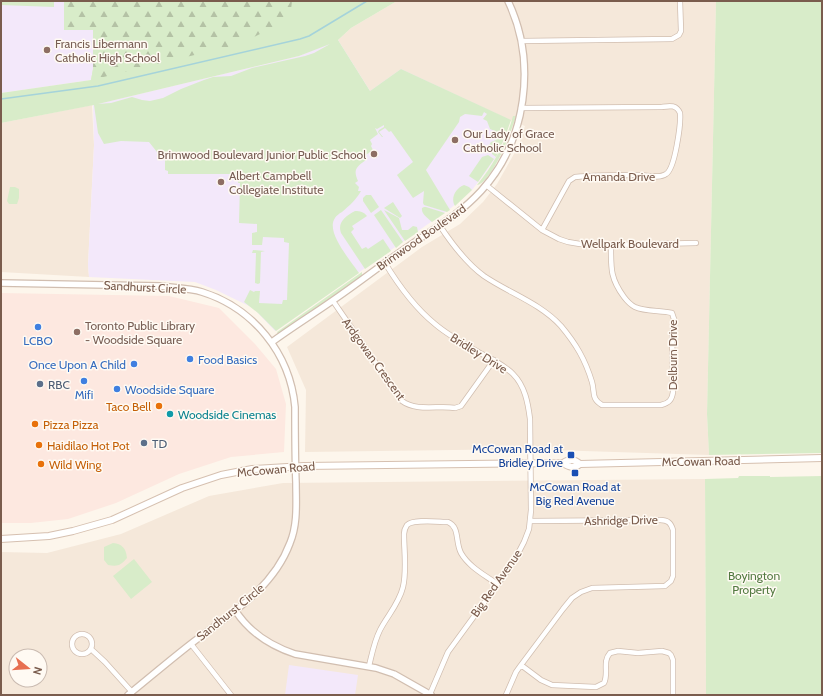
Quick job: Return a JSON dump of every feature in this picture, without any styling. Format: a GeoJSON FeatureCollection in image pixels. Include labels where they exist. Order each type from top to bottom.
{"type":"FeatureCollection","features":[{"type":"Feature","properties":{"kind":"main road","name":"McCowan Road"},"geometry":{"type":"LineString","coordinates":[[1,539],[49,536],[73,531],[112,520],[182,488],[221,475],[252,469],[296,466],[530,463],[563,463],[569,467],[577,467],[580,464],[822,458]]}},
{"type":"Feature","properties":{"kind":"street","name":"Brimwood Boulevard"},"geometry":{"type":"LineString","coordinates":[[272,342],[457,214],[486,186],[512,141],[521,108],[525,82],[522,41],[514,13],[508,1]]}},
{"type":"Feature","properties":{"kind":"street"},"geometry":{"type":"LineString","coordinates":[[522,41],[672,39],[681,31],[680,1]]}},
{"type":"Feature","properties":{"kind":"street","name":"Amanda Drive"},"geometry":{"type":"LineString","coordinates":[[521,108],[676,106],[680,113],[674,158],[672,167],[668,174],[661,176],[642,175],[575,177],[569,181],[542,230]]}},
{"type":"Feature","properties":{"kind":"street","name":"Wellpark Boulevard"},"geometry":{"type":"LineString","coordinates":[[486,186],[542,230],[568,242],[610,245],[696,243]]}},
{"type":"Feature","properties":{"kind":"street","name":"Delburn Drive"},"geometry":{"type":"LineString","coordinates":[[440,226],[459,252],[474,268],[543,311],[559,325],[573,342],[585,361],[593,386],[596,402],[602,405],[667,404],[672,399],[673,392],[672,333],[675,322],[674,317],[672,313],[664,311],[636,308],[626,300],[615,284],[613,278],[610,245]]}},
{"type":"Feature","properties":{"kind":"street","name":"Bridley Drive"},"geometry":{"type":"LineString","coordinates":[[385,263],[410,300],[434,323],[446,332],[494,360],[513,374],[524,391],[528,405],[530,419],[530,463]]}},
{"type":"Feature","properties":{"kind":"street","name":"Sandhurst Circle"},"geometry":{"type":"LineString","coordinates":[[1,282],[160,286],[182,288],[211,295],[236,308],[250,319],[272,342],[283,361],[294,395],[296,514],[290,542],[280,563],[268,581],[259,590],[130,693]]}},
{"type":"Feature","properties":{"kind":"street","name":"Ardgowan Crescent"},"geometry":{"type":"LineString","coordinates":[[333,301],[402,401],[406,404],[456,408],[461,406],[494,360]]}},
{"type":"Feature","properties":{"kind":"street","name":"Big Red Avenue"},"geometry":{"type":"LineString","coordinates":[[431,695],[448,652],[519,554],[530,521],[530,463]]}},
{"type":"Feature","properties":{"kind":"street","name":"Ashridge Drive"},"geometry":{"type":"LineString","coordinates":[[506,695],[516,672],[572,598],[581,592],[592,588],[665,586],[672,581],[673,576],[673,530],[671,524],[665,520],[530,521]]}},
{"type":"Feature","properties":{"kind":"street"},"geometry":{"type":"LineString","coordinates":[[369,666],[374,643],[380,629],[394,608],[403,587],[404,534],[405,528],[408,524],[413,522],[448,522],[452,524],[455,528],[459,549],[462,555],[471,565],[497,584]]}},
{"type":"Feature","properties":{"kind":"street"},"geometry":{"type":"LineString","coordinates":[[235,610],[248,627],[282,650],[326,660],[369,666],[394,674],[431,695]]}},
{"type":"Feature","properties":{"kind":"street"},"geometry":{"type":"LineString","coordinates":[[78,634],[87,635],[91,639],[91,649],[88,653],[78,654],[72,647],[73,639],[78,634]]}},
{"type":"Feature","properties":{"kind":"street"},"geometry":{"type":"LineString","coordinates":[[191,644],[231,695]]}},
{"type":"Feature","properties":{"kind":"street"},"geometry":{"type":"LineString","coordinates":[[91,649],[105,662],[130,693]]}},
{"type":"Feature","properties":{"kind":"street"},"geometry":{"type":"LineString","coordinates":[[521,665],[541,680],[552,685],[596,687],[604,683],[606,678],[606,660],[610,653],[618,651],[638,653],[666,652],[671,655],[673,660],[673,695]]}},
{"type":"Feature","properties":{"kind":"shaded area","name":"Francis Libermann Catholic High School"},"geometry":{"type":"Polygon","coordinates":[[[1,1],[64,1],[64,30],[93,30],[93,69],[91,80],[1,93],[1,1]]]}},
{"type":"Feature","properties":{"kind":"shaded area"},"geometry":{"type":"Polygon","coordinates":[[[397,1],[716,1],[707,414],[709,455],[521,449],[305,452],[306,390],[287,347],[422,247],[460,224],[483,202],[497,184],[519,145],[525,126],[508,119],[370,91],[338,40],[351,28],[397,1]]]}},
{"type":"Feature","properties":{"kind":"shaded area","name":"Albert Campbell Collegiate Institute"},"geometry":{"type":"Polygon","coordinates":[[[338,40],[370,91],[401,69],[508,119],[505,137],[496,157],[472,190],[451,208],[275,331],[253,308],[216,290],[195,282],[89,277],[88,265],[94,145],[93,105],[299,56],[338,40]]]}},
{"type":"Feature","properties":{"kind":"shaded area"},"geometry":{"type":"Polygon","coordinates":[[[92,105],[94,145],[88,265],[89,277],[1,272],[1,123],[92,105]]]}},
{"type":"Feature","properties":{"kind":"shaded area"},"geometry":{"type":"Polygon","coordinates":[[[1,293],[169,296],[219,308],[255,344],[276,369],[286,404],[284,452],[231,457],[179,474],[116,503],[68,519],[31,523],[1,523],[1,293]]]}},
{"type":"Feature","properties":{"kind":"shaded area"},"geometry":{"type":"Polygon","coordinates":[[[705,479],[706,695],[1,695],[1,552],[47,553],[121,534],[209,496],[283,483],[705,479]]]}},
{"type":"Feature","properties":{"kind":"shaded area"},"geometry":{"type":"Polygon","coordinates":[[[289,665],[358,675],[355,695],[285,695],[289,665]]]}},
{"type":"Feature","properties":{"kind":"green space"},"geometry":{"type":"Polygon","coordinates":[[[1,1],[54,1],[54,7],[1,5],[1,1]]]}},
{"type":"Feature","properties":{"kind":"green space"},"geometry":{"type":"Polygon","coordinates":[[[64,1],[292,1],[290,19],[240,44],[91,80],[93,69],[93,30],[64,30],[64,1]]]}},
{"type":"Feature","properties":{"kind":"green space"},"geometry":{"type":"Polygon","coordinates":[[[93,1],[397,1],[351,28],[338,40],[370,91],[401,69],[511,120],[496,157],[492,154],[492,152],[486,150],[491,142],[496,140],[497,133],[490,129],[487,121],[483,119],[487,114],[484,112],[482,116],[465,114],[460,117],[459,122],[426,170],[450,210],[447,212],[424,205],[424,191],[413,198],[397,175],[413,162],[391,131],[389,132],[385,128],[379,132],[382,137],[378,132],[384,127],[384,125],[377,129],[375,128],[378,134],[370,140],[373,150],[363,157],[366,160],[356,169],[358,181],[355,183],[359,187],[358,191],[361,191],[353,202],[336,217],[333,224],[333,231],[340,246],[359,273],[276,331],[258,313],[244,302],[250,290],[254,292],[260,291],[259,303],[282,304],[283,300],[287,300],[289,243],[284,242],[284,238],[263,237],[262,245],[252,245],[252,233],[257,232],[257,224],[239,223],[239,174],[168,174],[168,171],[165,170],[165,159],[161,157],[149,142],[121,141],[104,144],[98,133],[94,105],[1,123],[1,93],[91,80],[93,69],[93,1]],[[330,44],[299,56],[98,104],[111,103],[132,97],[150,101],[163,98],[181,89],[213,77],[231,76],[252,68],[314,53],[330,44]]]}},
{"type":"Feature","properties":{"kind":"green space"},"geometry":{"type":"Polygon","coordinates":[[[716,1],[822,1],[822,453],[709,455],[707,414],[716,1]]]}},
{"type":"Feature","properties":{"kind":"green space"},"geometry":{"type":"Polygon","coordinates":[[[513,116],[516,116],[501,155],[489,175],[483,182],[477,185],[499,152],[507,135],[513,116]]]}},
{"type":"Feature","properties":{"kind":"green space"},"geometry":{"type":"Polygon","coordinates":[[[488,155],[494,159],[478,182],[469,176],[482,157],[488,155]]]}},
{"type":"Feature","properties":{"kind":"green space"},"geometry":{"type":"Polygon","coordinates":[[[464,185],[472,190],[455,206],[453,200],[456,191],[464,185]]]}},
{"type":"Feature","properties":{"kind":"green space"},"geometry":{"type":"Polygon","coordinates":[[[10,187],[19,189],[17,204],[9,204],[7,201],[10,187]]]}},
{"type":"Feature","properties":{"kind":"green space"},"geometry":{"type":"Polygon","coordinates":[[[366,195],[371,195],[379,207],[371,213],[363,201],[363,198],[366,195]]]}},
{"type":"Feature","properties":{"kind":"green space"},"geometry":{"type":"Polygon","coordinates":[[[393,202],[402,216],[400,218],[384,208],[393,202]]]}},
{"type":"Feature","properties":{"kind":"green space"},"geometry":{"type":"Polygon","coordinates":[[[424,207],[445,213],[432,222],[425,216],[422,210],[424,207]]]}},
{"type":"Feature","properties":{"kind":"green space"},"geometry":{"type":"Polygon","coordinates":[[[381,210],[403,242],[396,248],[374,215],[381,210]]]}},
{"type":"Feature","properties":{"kind":"green space"},"geometry":{"type":"Polygon","coordinates":[[[384,210],[399,218],[402,230],[408,230],[413,226],[417,227],[418,232],[405,241],[384,210]]]}},
{"type":"Feature","properties":{"kind":"green space"},"geometry":{"type":"Polygon","coordinates":[[[355,211],[362,212],[367,216],[352,226],[354,229],[351,232],[362,249],[366,247],[368,249],[383,239],[391,251],[365,269],[341,233],[340,229],[343,220],[355,211]]]}},
{"type":"Feature","properties":{"kind":"green space"},"geometry":{"type":"Polygon","coordinates":[[[253,250],[265,251],[261,252],[260,283],[258,284],[255,283],[256,253],[252,253],[253,250]]]}},
{"type":"Feature","properties":{"kind":"green space"},"geometry":{"type":"Polygon","coordinates":[[[362,272],[362,276],[278,334],[277,332],[362,272]]]}},
{"type":"Feature","properties":{"kind":"green space","name":"Boyington Property"},"geometry":{"type":"Polygon","coordinates":[[[739,476],[822,476],[822,695],[706,695],[705,479],[738,478],[739,476]]]}},
{"type":"Feature","properties":{"kind":"green space"},"geometry":{"type":"Polygon","coordinates":[[[113,543],[119,544],[125,549],[127,558],[117,566],[108,565],[104,560],[104,547],[113,543]]]}},
{"type":"Feature","properties":{"kind":"green space"},"geometry":{"type":"Polygon","coordinates":[[[134,559],[152,582],[131,599],[113,576],[134,559]]]}},
{"type":"Feature","properties":{"kind":"waterway"},"geometry":{"type":"LineString","coordinates":[[1,99],[98,86],[300,39],[309,36],[367,1]]}},
{"type":"Feature","properties":{"kind":"place","name":"Francis Libermann Catholic High School"},"geometry":{"type":"Point","coordinates":[47,50]}},
{"type":"Feature","properties":{"kind":"place","name":"Our Lady of Grace Catholic School"},"geometry":{"type":"Point","coordinates":[455,140]}},
{"type":"Feature","properties":{"kind":"place","name":"Brimwood Boulevard Junior Public School"},"geometry":{"type":"Point","coordinates":[374,154]}},
{"type":"Feature","properties":{"kind":"place","name":"Albert Campbell Collegiate Institute"},"geometry":{"type":"Point","coordinates":[221,182]}},
{"type":"Feature","properties":{"kind":"place","name":"LCBO"},"geometry":{"type":"Point","coordinates":[38,327]}},
{"type":"Feature","properties":{"kind":"place","name":"Toronto Public Library - Woodside Square"},"geometry":{"type":"Point","coordinates":[77,332]}},
{"type":"Feature","properties":{"kind":"place","name":"Food Basics"},"geometry":{"type":"Point","coordinates":[190,359]}},
{"type":"Feature","properties":{"kind":"place","name":"Once Upon A Child"},"geometry":{"type":"Point","coordinates":[134,364]}},
{"type":"Feature","properties":{"kind":"place","name":"Mifi"},"geometry":{"type":"Point","coordinates":[84,381]}},
{"type":"Feature","properties":{"kind":"place","name":"RBC"},"geometry":{"type":"Point","coordinates":[40,384]}},
{"type":"Feature","properties":{"kind":"place","name":"Woodside Square"},"geometry":{"type":"Point","coordinates":[117,389]}},
{"type":"Feature","properties":{"kind":"place","name":"Taco Bell"},"geometry":{"type":"Point","coordinates":[159,406]}},
{"type":"Feature","properties":{"kind":"place","name":"Woodside Cinemas"},"geometry":{"type":"Point","coordinates":[170,414]}},
{"type":"Feature","properties":{"kind":"place","name":"Pizza Pizza"},"geometry":{"type":"Point","coordinates":[35,424]}},
{"type":"Feature","properties":{"kind":"place","name":"TD"},"geometry":{"type":"Point","coordinates":[144,443]}},
{"type":"Feature","properties":{"kind":"place","name":"Haidilao Hot Pot"},"geometry":{"type":"Point","coordinates":[39,445]}},
{"type":"Feature","properties":{"kind":"place","name":"McCowan Road at Bridley Drive"},"geometry":{"type":"Point","coordinates":[571,455]}},
{"type":"Feature","properties":{"kind":"place","name":"Wild Wing"},"geometry":{"type":"Point","coordinates":[41,464]}},
{"type":"Feature","properties":{"kind":"place","name":"McCowan Road at Big Red Avenue"},"geometry":{"type":"Point","coordinates":[575,473]}}]}
